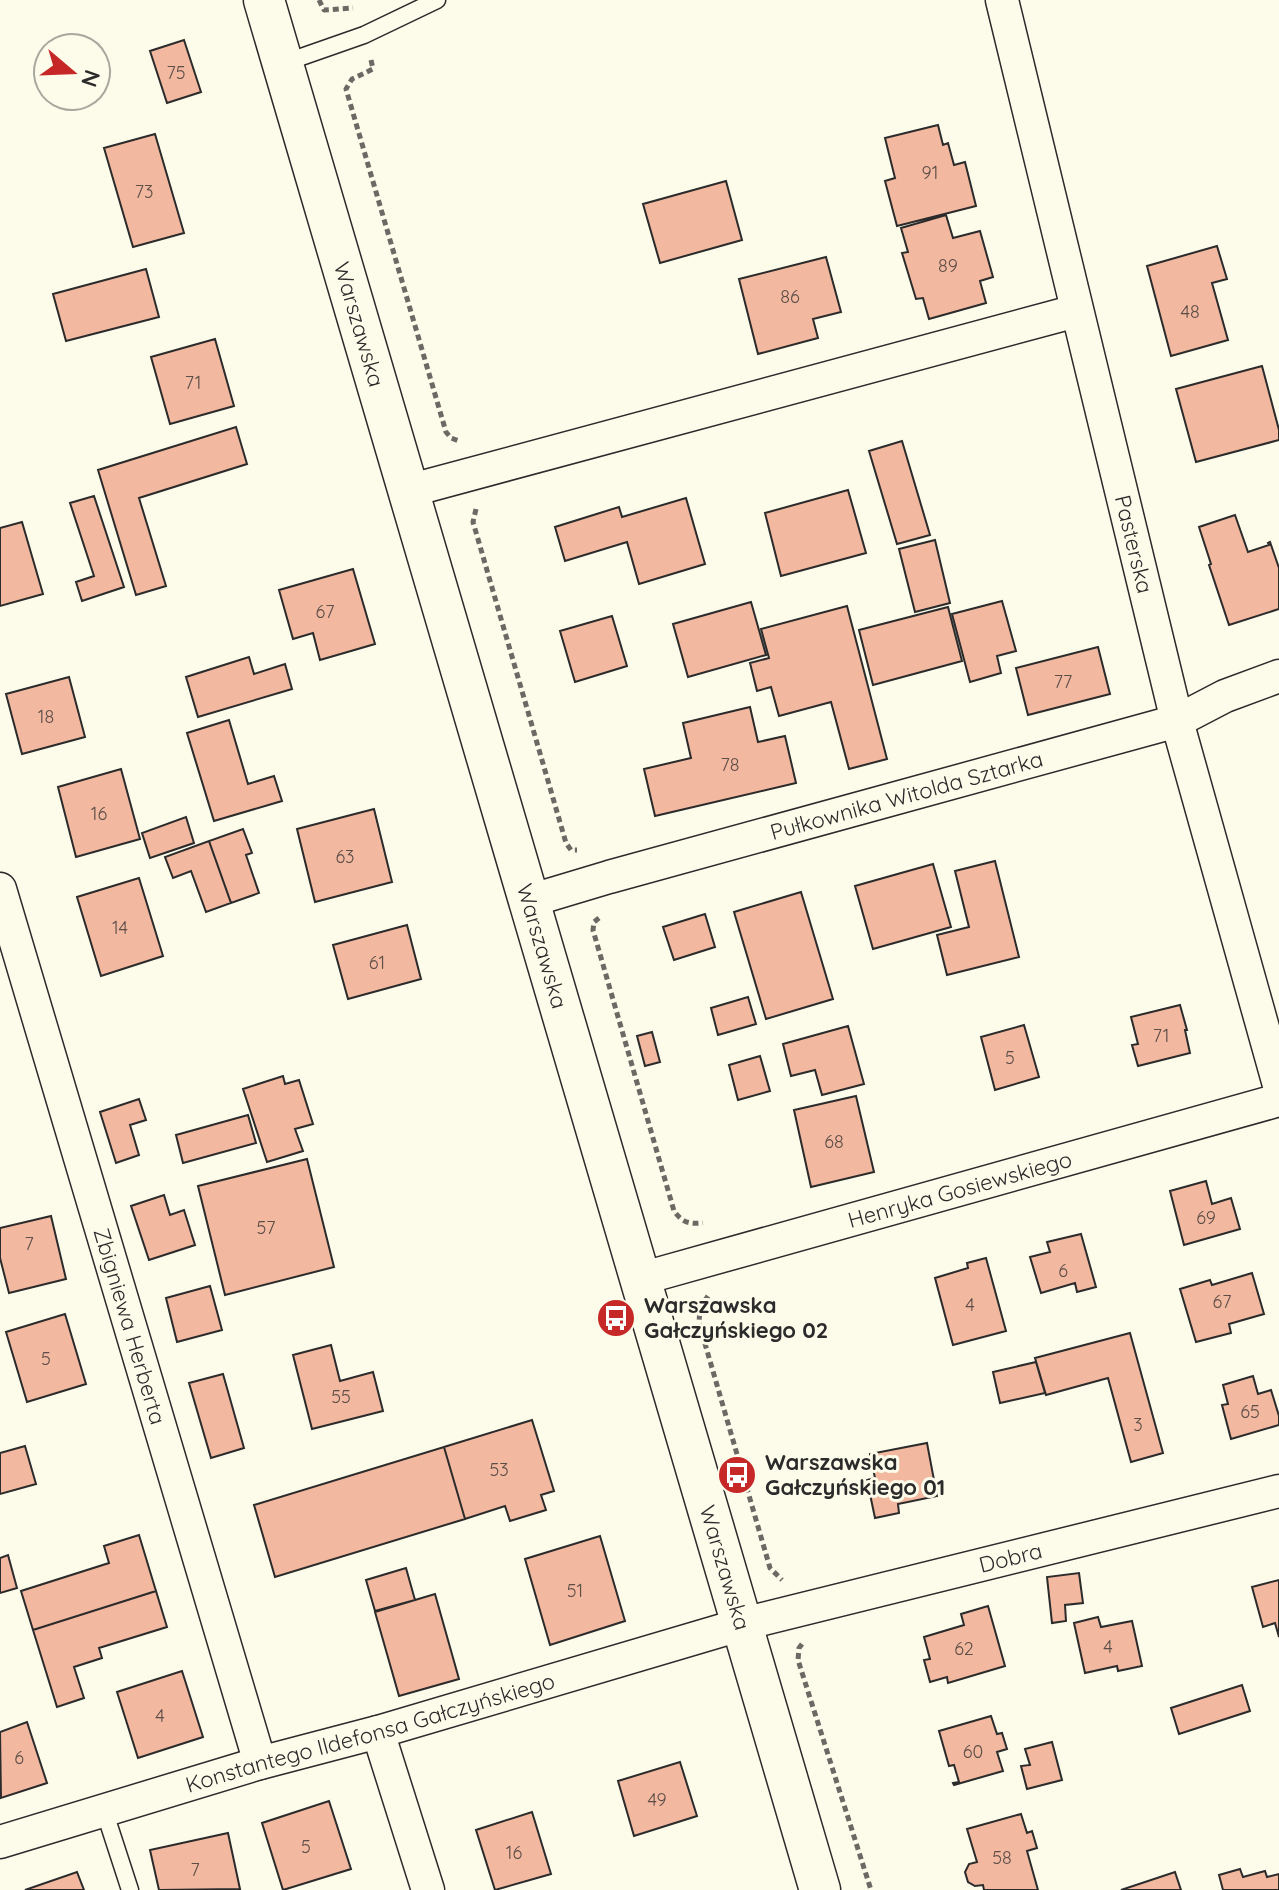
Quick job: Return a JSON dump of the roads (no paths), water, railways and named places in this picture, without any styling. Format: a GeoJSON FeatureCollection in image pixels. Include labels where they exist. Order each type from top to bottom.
{"type":"FeatureCollection","features":[{"type":"Feature","properties":{"kind":"street","name":"Warszawska"},"geometry":{"type":"LineString","coordinates":[[264,0],[820,1890]]}},
{"type":"Feature","properties":{"kind":"street","name":"Pasterska"},"geometry":{"type":"LineString","coordinates":[[1002,0],[1177,721],[1279,1085]]}},
{"type":"Feature","properties":{"kind":"street"},"geometry":{"type":"LineString","coordinates":[[408,491],[1076,311]]}},
{"type":"Feature","properties":{"kind":"street","name":"Pułkownika Witolda Sztarka"},"geometry":{"type":"LineString","coordinates":[[529,901],[1177,721],[1225,696],[1279,676]]}},
{"type":"Feature","properties":{"kind":"street","name":"Zbigniewa Herberta"},"geometry":{"type":"LineString","coordinates":[[0,889],[8,946],[260,1763]]}},
{"type":"Feature","properties":{"kind":"street","name":"Henryka Gosiewskiego"},"geometry":{"type":"LineString","coordinates":[[640,1279],[1279,1100]]}},
{"type":"Feature","properties":{"kind":"street","name":"Dobra"},"geometry":{"type":"LineString","coordinates":[[743,1624],[1279,1491]]}},
{"type":"Feature","properties":{"kind":"street","name":"Konstantego Ildefonsa Gałczyńskiego"},"geometry":{"type":"LineString","coordinates":[[0,1842],[260,1763],[378,1732],[743,1624]]}},
{"type":"Feature","properties":{"kind":"street"},"geometry":{"type":"LineString","coordinates":[[378,1732],[428,1890]]}},
{"type":"Feature","properties":{"kind":"lane"},"geometry":{"type":"LineString","coordinates":[[282,63],[364,35],[437,0]]}},
{"type":"Feature","properties":{"kind":"lane"},"geometry":{"type":"LineString","coordinates":[[104,1810],[130,1890]]}},
{"type":"Feature","properties":{"kind":"place","name":"Warszawska Gałczyńskiego 02"},"geometry":{"type":"Point","coordinates":[616,1318]}},
{"type":"Feature","properties":{"kind":"place","name":"Warszawska Gałczyńskiego 01"},"geometry":{"type":"Point","coordinates":[737,1475]}}]}
